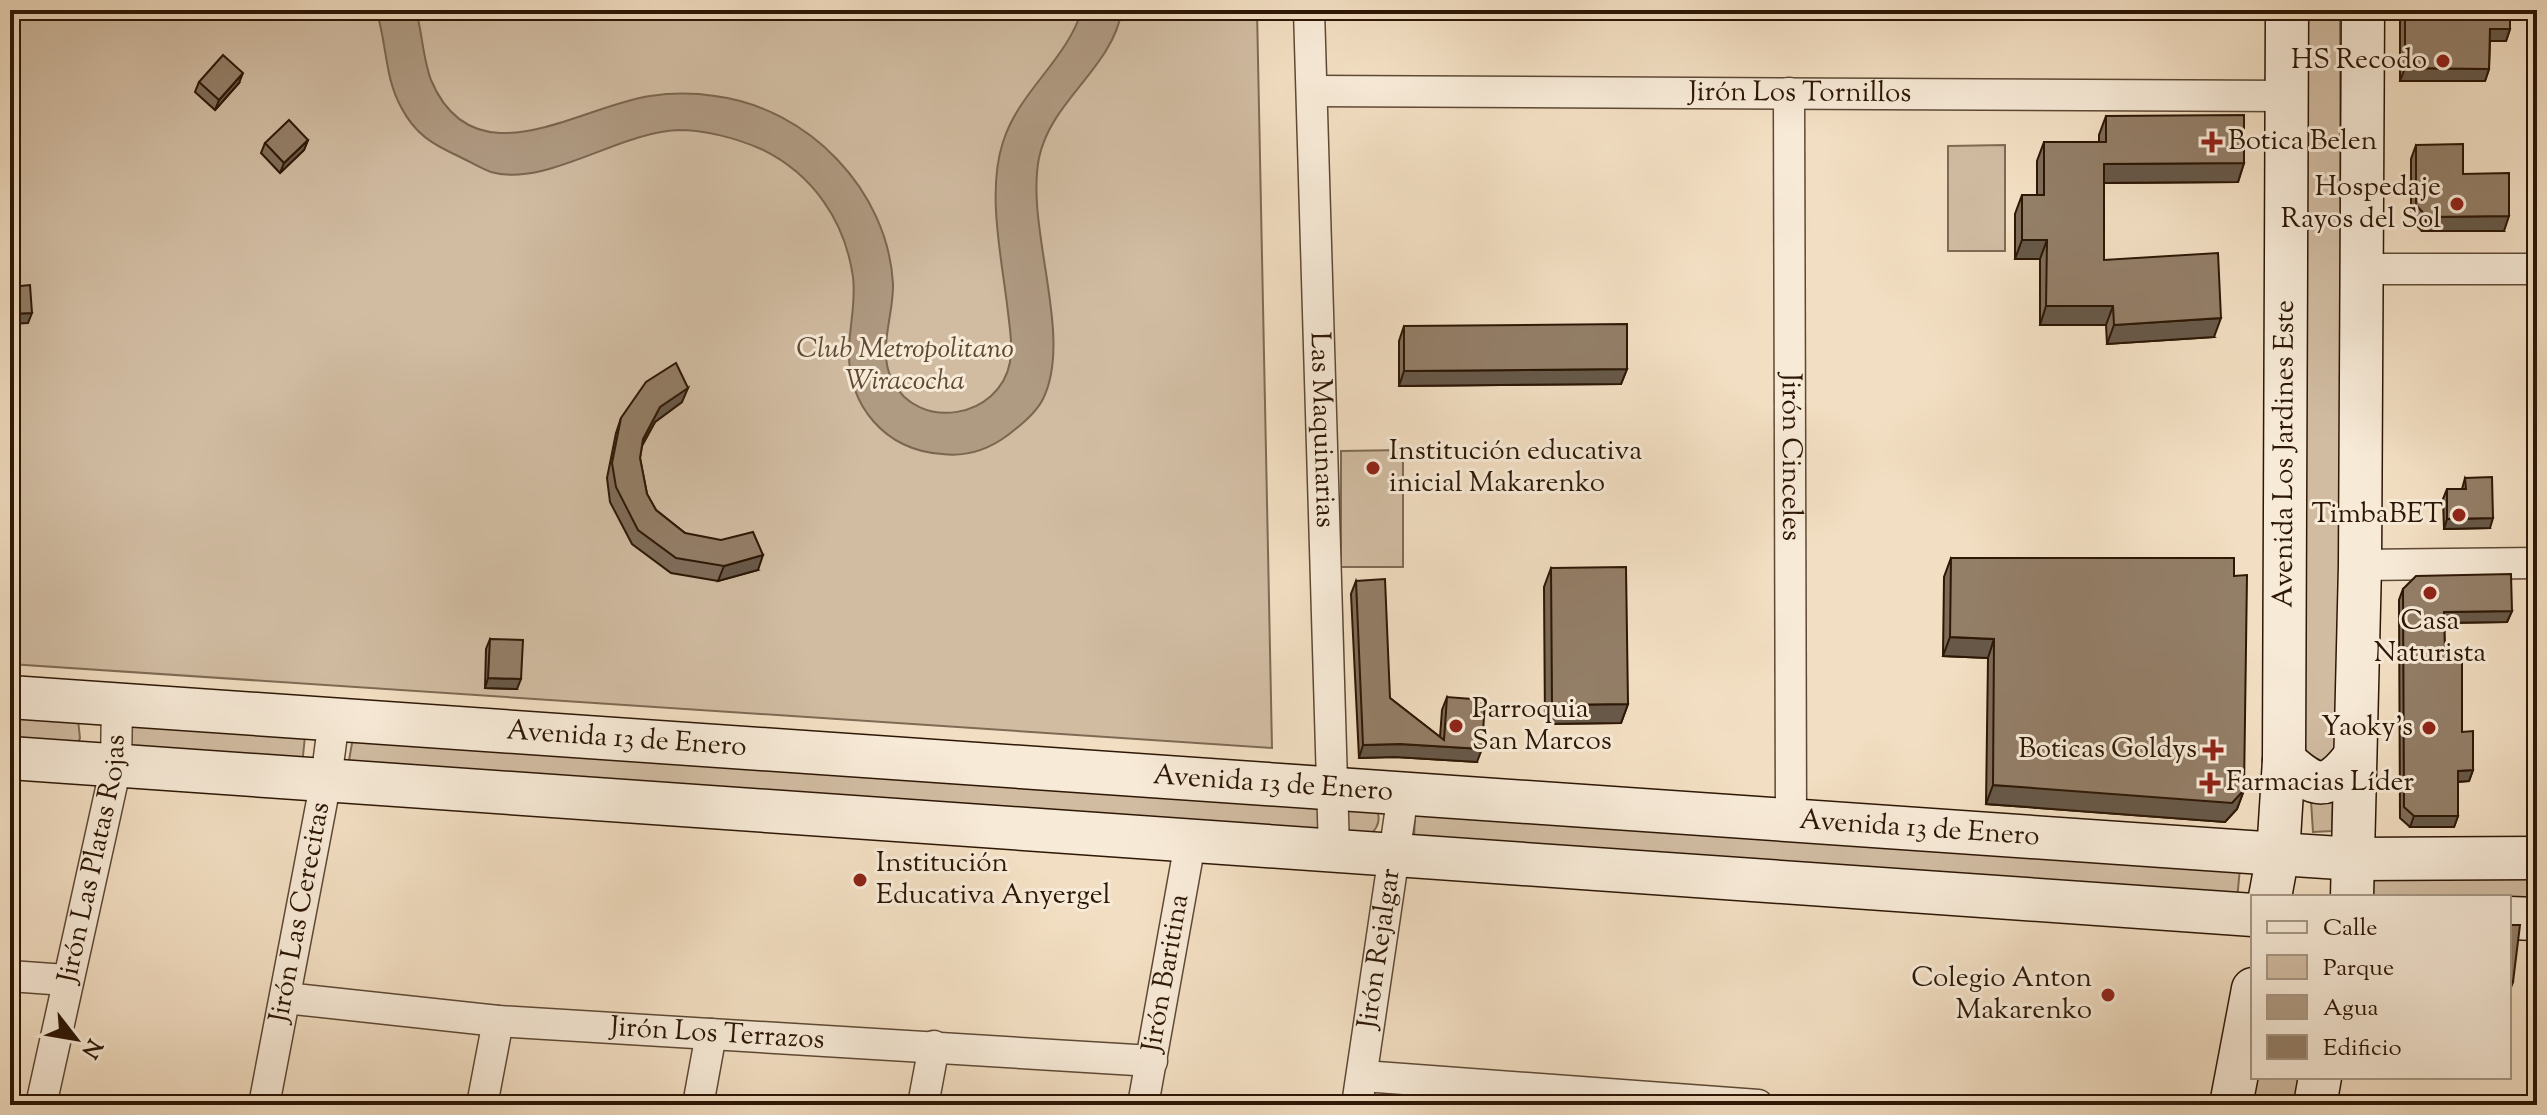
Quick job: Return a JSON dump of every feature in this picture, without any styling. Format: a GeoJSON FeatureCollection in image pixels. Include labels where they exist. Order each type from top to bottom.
{"type":"FeatureCollection","features":[{"type":"Feature","properties":{"kind":"main road","name":"Avenida Los Jardines Este"},"geometry":{"type":"LineString","coordinates":[[2270,895],[2278,854],[2284,760],[2287,10]]}},
{"type":"Feature","properties":{"kind":"main road"},"geometry":{"type":"LineString","coordinates":[[2354,878],[2360,565],[2363,10]]}},
{"type":"Feature","properties":{"kind":"main road","name":"Avenida 13 de Enero"},"geometry":{"type":"LineString","coordinates":[[10,697],[2278,854],[2354,878],[2537,858]]}},
{"type":"Feature","properties":{"kind":"main road"},"geometry":{"type":"LineString","coordinates":[[2284,760],[2306,780],[2324,784],[2339,777],[2355,756]]}},
{"type":"Feature","properties":{"kind":"main road"},"geometry":{"type":"LineString","coordinates":[[10,758],[2251,915]]}},
{"type":"Feature","properties":{"kind":"main road"},"geometry":{"type":"LineString","coordinates":[[2511,918],[2537,919]]}},
{"type":"Feature","properties":{"kind":"main road"},"geometry":{"type":"LineString","coordinates":[[2231,1105],[2251,1000]]}},
{"type":"Feature","properties":{"kind":"main road"},"geometry":{"type":"LineString","coordinates":[[2315,1105],[2320,1079]]}},
{"type":"Feature","properties":{"kind":"street","name":"Las Maquinarias"},"geometry":{"type":"LineString","coordinates":[[1309,10],[1334,850]]}},
{"type":"Feature","properties":{"kind":"street","name":"Jirón Los Tornillos"},"geometry":{"type":"LineString","coordinates":[[1312,91],[2288,96]]}},
{"type":"Feature","properties":{"kind":"street","name":"Jirón Cinceles"},"geometry":{"type":"LineString","coordinates":[[1789,93],[1791,822]]}},
{"type":"Feature","properties":{"kind":"street"},"geometry":{"type":"LineString","coordinates":[[2361,269],[2537,269]]}},
{"type":"Feature","properties":{"kind":"street"},"geometry":{"type":"LineString","coordinates":[[2360,565],[2537,563]]}},
{"type":"Feature","properties":{"kind":"street","name":"Jirón Las Platas Rojas"},"geometry":{"type":"LineString","coordinates":[[41,1105],[66,980],[116,766],[117,704]]}},
{"type":"Feature","properties":{"kind":"street","name":"Jirón Las Cerecitas"},"geometry":{"type":"LineString","coordinates":[[264,1105],[326,780],[334,719]]}},
{"type":"Feature","properties":{"kind":"street","name":"Jirón Rejalgar"},"geometry":{"type":"LineString","coordinates":[[1357,1105],[1403,794]]}},
{"type":"Feature","properties":{"kind":"street","name":"Jirón Baritina"},"geometry":{"type":"LineString","coordinates":[[1143,1105],[1190,843]]}},
{"type":"Feature","properties":{"kind":"street"},"geometry":{"type":"LineString","coordinates":[[10,976],[66,980]]}},
{"type":"Feature","properties":{"kind":"street","name":"Jirón Los Terrazos"},"geometry":{"type":"LineString","coordinates":[[285,998],[498,1021],[1152,1061]]}},
{"type":"Feature","properties":{"kind":"street"},"geometry":{"type":"LineString","coordinates":[[482,1105],[498,1021]]}},
{"type":"Feature","properties":{"kind":"street"},"geometry":{"type":"LineString","coordinates":[[698,1105],[711,1034]]}},
{"type":"Feature","properties":{"kind":"street"},"geometry":{"type":"LineString","coordinates":[[923,1105],[934,1046]]}},
{"type":"Feature","properties":{"kind":"street"},"geometry":{"type":"LineString","coordinates":[[1363,1076],[1574,1100],[1758,1105]]}},
{"type":"Feature","properties":{"kind":"green space","name":"Club Metropolitano Wiracocha"},"geometry":{"type":"Polygon","coordinates":[[[10,10],[1257,10],[1272,748],[10,664],[10,10]]]}},
{"type":"Feature","properties":{"kind":"green space"},"geometry":{"type":"Polygon","coordinates":[[[2308,10],[2340,10],[2342,752],[2326,766],[2303,753],[2308,10]]]}},
{"type":"Feature","properties":{"kind":"green space"},"geometry":{"type":"Polygon","coordinates":[[[2005,145],[2005,251],[1948,251],[1948,146],[2005,145]]]}},
{"type":"Feature","properties":{"kind":"green space"},"geometry":{"type":"Polygon","coordinates":[[[1403,450],[1403,567],[1341,567],[1341,451],[1403,450]]]}},
{"type":"Feature","properties":{"kind":"green space"},"geometry":{"type":"Polygon","coordinates":[[[10,710],[78,720],[80,738],[74,752],[10,747],[10,710]]]}},
{"type":"Feature","properties":{"kind":"green space"},"geometry":{"type":"Polygon","coordinates":[[[130,715],[306,727],[302,765],[129,755],[130,715]]]}},
{"type":"Feature","properties":{"kind":"green space"},"geometry":{"type":"Polygon","coordinates":[[[360,733],[1315,796],[1324,831],[347,772],[352,743],[360,733]]]}},
{"type":"Feature","properties":{"kind":"green space"},"geometry":{"type":"Polygon","coordinates":[[[2333,797],[2332,831],[2313,832],[2311,801],[2333,797]]]}},
{"type":"Feature","properties":{"kind":"green space"},"geometry":{"type":"Polygon","coordinates":[[[1344,807],[1376,808],[1378,822],[1373,832],[1370,835],[1346,832],[1344,807]]]}},
{"type":"Feature","properties":{"kind":"green space"},"geometry":{"type":"Polygon","coordinates":[[[1415,813],[2240,868],[2237,900],[1414,840],[1415,813]]]}},
{"type":"Feature","properties":{"kind":"green space"},"geometry":{"type":"Polygon","coordinates":[[[2537,870],[2537,903],[2511,904],[2511,895],[2368,895],[2370,880],[2537,870]]]}},
{"type":"Feature","properties":{"kind":"green space"},"geometry":{"type":"Polygon","coordinates":[[[2256,1079],[2304,1079],[2298,1105],[2251,1105],[2256,1079]]]}},
{"type":"Feature","properties":{"kind":"water"},"geometry":{"type":"Polygon","coordinates":[[[376,10],[416,10],[431,80],[450,111],[474,127],[501,133],[530,130],[622,102],[666,94],[691,94],[749,104],[781,117],[811,136],[837,159],[859,186],[876,217],[888,249],[893,296],[886,357],[892,380],[904,397],[920,407],[938,412],[957,412],[991,396],[1003,381],[1010,362],[996,181],[998,161],[1010,124],[1065,45],[1082,10],[1122,10],[1106,50],[1056,119],[1039,158],[1036,186],[1038,217],[1052,314],[1053,345],[1051,373],[1043,399],[1028,418],[1008,435],[977,451],[942,454],[903,444],[873,421],[855,388],[849,348],[854,295],[849,256],[843,237],[824,201],[796,172],[780,159],[741,141],[710,133],[678,130],[631,140],[535,172],[512,175],[491,172],[432,142],[406,116],[391,83],[376,10]]]}},
{"type":"Feature","properties":{"kind":"building"},"geometry":{"type":"Polygon","coordinates":[[[2405,10],[2510,10],[2510,29],[2490,29],[2489,69],[2405,68],[2405,10]]]}},
{"type":"Feature","properties":{"kind":"building"},"geometry":{"type":"Polygon","coordinates":[[[223,55],[243,73],[219,100],[199,82],[223,55]]]}},
{"type":"Feature","properties":{"kind":"building"},"geometry":{"type":"Polygon","coordinates":[[[2244,115],[2244,163],[2104,164],[2104,260],[2218,253],[2221,318],[2114,325],[2113,306],[2046,306],[2047,240],[2022,240],[2022,195],[2044,195],[2044,142],[2106,142],[2106,116],[2244,115]]]}},
{"type":"Feature","properties":{"kind":"building"},"geometry":{"type":"Polygon","coordinates":[[[289,120],[308,140],[284,163],[265,143],[289,120]]]}},
{"type":"Feature","properties":{"kind":"building","name":"Hospedaje Rayos del Sol"},"geometry":{"type":"Polygon","coordinates":[[[2463,144],[2463,174],[2509,173],[2509,216],[2427,217],[2416,205],[2416,145],[2463,144]]]}},
{"type":"Feature","properties":{"kind":"building"},"geometry":{"type":"Polygon","coordinates":[[[30,285],[32,313],[10,314],[10,287],[30,285]]]}},
{"type":"Feature","properties":{"kind":"building"},"geometry":{"type":"Polygon","coordinates":[[[1627,324],[1627,369],[1404,371],[1404,326],[1627,324]]]}},
{"type":"Feature","properties":{"kind":"building"},"geometry":{"type":"Polygon","coordinates":[[[676,363],[688,388],[660,407],[643,439],[640,458],[647,494],[656,510],[685,533],[721,540],[753,532],[763,555],[724,566],[676,558],[638,530],[616,487],[612,463],[621,418],[646,382],[676,363]]]}},
{"type":"Feature","properties":{"kind":"building"},"geometry":{"type":"Polygon","coordinates":[[[2492,477],[2493,518],[2447,519],[2447,489],[2466,489],[2465,478],[2492,477]]]}},
{"type":"Feature","properties":{"kind":"building"},"geometry":{"type":"Polygon","coordinates":[[[1951,558],[2234,558],[2234,576],[2247,575],[2244,790],[2232,803],[1993,785],[1994,639],[1950,637],[1951,558]]]}},
{"type":"Feature","properties":{"kind":"building"},"geometry":{"type":"Polygon","coordinates":[[[1626,567],[1628,704],[1552,705],[1551,568],[1626,567]]]}},
{"type":"Feature","properties":{"kind":"building"},"geometry":{"type":"Polygon","coordinates":[[[2511,574],[2512,611],[2444,612],[2445,654],[2462,654],[2462,732],[2473,731],[2473,770],[2458,771],[2458,816],[2414,816],[2404,807],[2403,589],[2416,576],[2511,574]]]}},
{"type":"Feature","properties":{"kind":"building"},"geometry":{"type":"Polygon","coordinates":[[[1385,579],[1390,698],[1444,740],[1447,697],[1485,700],[1482,749],[1363,745],[1356,581],[1385,579]]]}},
{"type":"Feature","properties":{"kind":"building"},"geometry":{"type":"Polygon","coordinates":[[[490,639],[523,640],[521,679],[488,678],[490,639]]]}},
{"type":"Feature","properties":{"kind":"building"},"geometry":{"type":"Polygon","coordinates":[[[2511,925],[2520,925],[2513,982],[2511,925]]]}},
{"type":"Feature","properties":{"kind":"place","name":"HS Recodo"},"geometry":{"type":"Point","coordinates":[2443,61]}},
{"type":"Feature","properties":{"kind":"place","name":"Botica Belen"},"geometry":{"type":"Point","coordinates":[2212,142]}},
{"type":"Feature","properties":{"kind":"place","name":"Hospedaje Rayos del Sol"},"geometry":{"type":"Point","coordinates":[2457,204]}},
{"type":"Feature","properties":{"kind":"place","name":"Institución educativa inicial Makarenko"},"geometry":{"type":"Point","coordinates":[1373,468]}},
{"type":"Feature","properties":{"kind":"place","name":"TimbaBET"},"geometry":{"type":"Point","coordinates":[2459,515]}},
{"type":"Feature","properties":{"kind":"place","name":"Casa Naturista"},"geometry":{"type":"Point","coordinates":[2430,593]}},
{"type":"Feature","properties":{"kind":"place","name":"Parroquia San Marcos"},"geometry":{"type":"Point","coordinates":[1456,726]}},
{"type":"Feature","properties":{"kind":"place","name":"Yaoky's"},"geometry":{"type":"Point","coordinates":[2429,728]}},
{"type":"Feature","properties":{"kind":"place","name":"Boticas Goldys"},"geometry":{"type":"Point","coordinates":[2213,750]}},
{"type":"Feature","properties":{"kind":"place","name":"Farmacias Líder"},"geometry":{"type":"Point","coordinates":[2210,783]}},
{"type":"Feature","properties":{"kind":"place","name":"Institución Educativa Anyergel"},"geometry":{"type":"Point","coordinates":[860,880]}},
{"type":"Feature","properties":{"kind":"place","name":"Colegio Anton Makarenko"},"geometry":{"type":"Point","coordinates":[2108,995]}}]}
